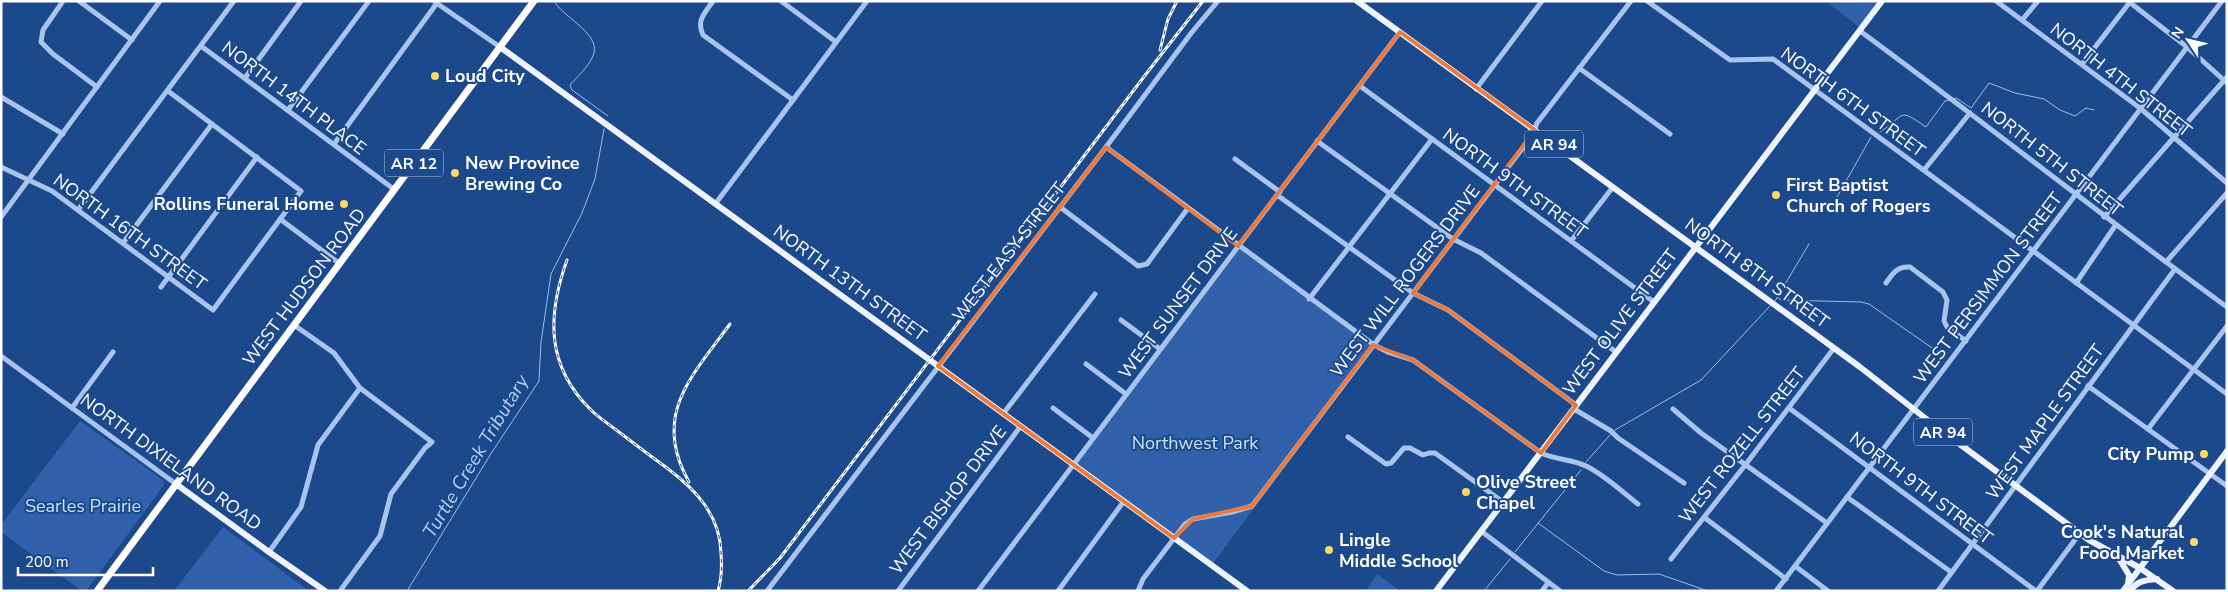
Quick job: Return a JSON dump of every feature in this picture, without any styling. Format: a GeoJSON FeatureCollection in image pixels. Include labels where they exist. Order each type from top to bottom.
{"type":"FeatureCollection","features":[{"type":"Feature","properties":{"kind":"highway","name":"WEST HUDSON ROAD"},"geometry":{"type":"LineString","coordinates":[[97,591],[534,1]]}},
{"type":"Feature","properties":{"kind":"main road","name":"NORTH 8TH STREET"},"geometry":{"type":"LineString","coordinates":[[1357,1],[1834,348],[2015,486],[2080,533],[2140,568],[2173,591]]}},
{"type":"Feature","properties":{"kind":"main road","name":"WEST OLIVE STREET"},"geometry":{"type":"LineString","coordinates":[[1436,591],[1882,1]]}},
{"type":"Feature","properties":{"kind":"main road","name":"NORTH 13TH STREET"},"geometry":{"type":"LineString","coordinates":[[500,47],[1247,591]]}},
{"type":"Feature","properties":{"kind":"main road"},"geometry":{"type":"LineString","coordinates":[[2129,587],[2140,568],[2227,451]]}},
{"type":"Feature","properties":{"kind":"main road","name":"NORTH DIXIELAND ROAD"},"geometry":{"type":"LineString","coordinates":[[176,484],[325,591]]}},
{"type":"Feature","properties":{"kind":"main road"},"geometry":{"type":"LineString","coordinates":[[2118,556],[2129,574],[2129,587]]}},
{"type":"Feature","properties":{"kind":"main road"},"geometry":{"type":"LineString","coordinates":[[2123,591],[2143,580],[2157,579]]}},
{"type":"Feature","properties":{"kind":"street"},"geometry":{"type":"LineString","coordinates":[[64,1],[42,30],[41,35],[44,47],[97,87]]}},
{"type":"Feature","properties":{"kind":"street"},"geometry":{"type":"LineString","coordinates":[[79,1],[132,40]]}},
{"type":"Feature","properties":{"kind":"street"},"geometry":{"type":"LineString","coordinates":[[1,217],[160,1]]}},
{"type":"Feature","properties":{"kind":"street"},"geometry":{"type":"LineString","coordinates":[[78,210],[234,1]]}},
{"type":"Feature","properties":{"kind":"street"},"geometry":{"type":"LineString","coordinates":[[246,78],[302,1]]}},
{"type":"Feature","properties":{"kind":"street"},"geometry":{"type":"LineString","coordinates":[[288,110],[369,1]]}},
{"type":"Feature","properties":{"kind":"street"},"geometry":{"type":"LineString","coordinates":[[713,1],[700,20],[699,27],[703,35],[793,100]]}},
{"type":"Feature","properties":{"kind":"street"},"geometry":{"type":"LineString","coordinates":[[781,1],[836,42]]}},
{"type":"Feature","properties":{"kind":"street"},"geometry":{"type":"LineString","coordinates":[[716,203],[866,1]]}},
{"type":"Feature","properties":{"kind":"street","name":"WEST EASY STREET"},"geometry":{"type":"LineString","coordinates":[[767,591],[1192,32],[1218,1]]}},
{"type":"Feature","properties":{"kind":"street"},"geometry":{"type":"LineString","coordinates":[[1476,89],[1542,1]]}},
{"type":"Feature","properties":{"kind":"street","name":"WEST WILL ROGERS DRIVE"},"geometry":{"type":"LineString","coordinates":[[1138,591],[1144,579],[1174,538],[1185,524],[1193,518],[1232,512],[1252,506],[1495,185],[1535,130],[1537,123],[1631,1]]}},
{"type":"Feature","properties":{"kind":"street","name":"NORTH 6TH STREET"},"geometry":{"type":"LineString","coordinates":[[1647,1],[1730,60],[1772,58],[2227,394]]}},
{"type":"Feature","properties":{"kind":"street","name":"NORTH 4TH STREET"},"geometry":{"type":"LineString","coordinates":[[1996,1],[2140,108],[2227,183]]}},
{"type":"Feature","properties":{"kind":"street"},"geometry":{"type":"LineString","coordinates":[[2022,20],[2038,1]]}},
{"type":"Feature","properties":{"kind":"street","name":"WEST PERSIMMON STREET"},"geometry":{"type":"LineString","coordinates":[[1776,591],[2222,1]]}},
{"type":"Feature","properties":{"kind":"street"},"geometry":{"type":"LineString","coordinates":[[334,144],[436,2]]}},
{"type":"Feature","properties":{"kind":"street","name":"NORTH 13TH STREET"},"geometry":{"type":"LineString","coordinates":[[436,2],[500,47]]}},
{"type":"Feature","properties":{"kind":"street"},"geometry":{"type":"LineString","coordinates":[[2082,64],[2129,2],[2188,47],[2225,80],[2104,217]]}},
{"type":"Feature","properties":{"kind":"street","name":"NORTH 5TH STREET"},"geometry":{"type":"LineString","coordinates":[[1860,31],[2076,194],[2115,226],[2227,307]]}},
{"type":"Feature","properties":{"kind":"street","name":"WEST SUNSET DRIVE"},"geometry":{"type":"LineString","coordinates":[[978,591],[1400,32]]}},
{"type":"Feature","properties":{"kind":"street","name":"NORTH 14TH PLACE"},"geometry":{"type":"LineString","coordinates":[[201,46],[395,190]]}},
{"type":"Feature","properties":{"kind":"street"},"geometry":{"type":"LineString","coordinates":[[1579,68],[1670,134]]}},
{"type":"Feature","properties":{"kind":"street","name":"NORTH 9TH STREET"},"geometry":{"type":"LineString","coordinates":[[1360,86],[1654,302]]}},
{"type":"Feature","properties":{"kind":"street"},"geometry":{"type":"LineString","coordinates":[[168,91],[301,191],[280,219],[340,264]]}},
{"type":"Feature","properties":{"kind":"street"},"geometry":{"type":"LineString","coordinates":[[1,97],[62,134]]}},
{"type":"Feature","properties":{"kind":"street"},"geometry":{"type":"LineString","coordinates":[[1924,170],[1970,113]]}},
{"type":"Feature","properties":{"kind":"street"},"geometry":{"type":"LineString","coordinates":[[123,243],[212,124]]}},
{"type":"Feature","properties":{"kind":"street"},"geometry":{"type":"LineString","coordinates":[[1309,298],[1432,139]]}},
{"type":"Feature","properties":{"kind":"street"},"geometry":{"type":"LineString","coordinates":[[1318,141],[1454,239],[1482,253],[1616,352]]}},
{"type":"Feature","properties":{"kind":"street"},"geometry":{"type":"LineString","coordinates":[[1106,147],[1374,345],[1388,352],[1413,360],[1541,453],[1554,459],[1575,462],[1588,468],[1638,504]]}},
{"type":"Feature","properties":{"kind":"street"},"geometry":{"type":"LineString","coordinates":[[161,286],[256,157]]}},
{"type":"Feature","properties":{"kind":"street"},"geometry":{"type":"LineString","coordinates":[[1235,159],[1349,247],[1413,293],[1448,310],[1575,407],[1684,483]]}},
{"type":"Feature","properties":{"kind":"street","name":"NORTH 16TH STREET"},"geometry":{"type":"LineString","coordinates":[[1,168],[48,188],[213,310],[280,219]]}},
{"type":"Feature","properties":{"kind":"street"},"geometry":{"type":"LineString","coordinates":[[1571,241],[1613,187]]}},
{"type":"Feature","properties":{"kind":"street"},"geometry":{"type":"LineString","coordinates":[[2166,262],[2227,193]]}},
{"type":"Feature","properties":{"kind":"street"},"geometry":{"type":"LineString","coordinates":[[1060,207],[1138,266],[1147,264],[1188,208]]}},
{"type":"Feature","properties":{"kind":"street"},"geometry":{"type":"LineString","coordinates":[[2076,283],[2115,226]]}},
{"type":"Feature","properties":{"kind":"street"},"geometry":{"type":"LineString","coordinates":[[1886,283],[1895,270],[1903,266],[1910,267],[1944,292],[1947,300],[1944,321],[1947,327],[1966,341]]}},
{"type":"Feature","properties":{"kind":"street","name":"WEST MAPLE STREET"},"geometry":{"type":"LineString","coordinates":[[1938,591],[2175,270]]}},
{"type":"Feature","properties":{"kind":"street","name":"WEST BISHOP DRIVE"},"geometry":{"type":"LineString","coordinates":[[1003,414],[1094,294]]}},
{"type":"Feature","properties":{"kind":"street"},"geometry":{"type":"LineString","coordinates":[[1120,320],[1160,349]]}},
{"type":"Feature","properties":{"kind":"street"},"geometry":{"type":"LineString","coordinates":[[294,325],[334,353],[360,388],[432,442],[425,448],[391,494],[380,536],[340,591]]}},
{"type":"Feature","properties":{"kind":"street"},"geometry":{"type":"LineString","coordinates":[[2148,429],[2227,326]]}},
{"type":"Feature","properties":{"kind":"street","name":"WEST ROZELL STREET"},"geometry":{"type":"LineString","coordinates":[[1671,559],[1705,518],[1834,348]]}},
{"type":"Feature","properties":{"kind":"street"},"geometry":{"type":"LineString","coordinates":[[72,408],[113,352]]}},
{"type":"Feature","properties":{"kind":"street","name":"NORTH DIXIELAND ROAD"},"geometry":{"type":"LineString","coordinates":[[1,356],[176,484]]}},
{"type":"Feature","properties":{"kind":"street"},"geometry":{"type":"LineString","coordinates":[[1086,364],[1126,394]]}},
{"type":"Feature","properties":{"kind":"street"},"geometry":{"type":"LineString","coordinates":[[2088,386],[2227,486]]}},
{"type":"Feature","properties":{"kind":"street"},"geometry":{"type":"LineString","coordinates":[[269,552],[301,507],[318,445],[360,388]]}},
{"type":"Feature","properties":{"kind":"street"},"geometry":{"type":"LineString","coordinates":[[1053,408],[1093,438]]}},
{"type":"Feature","properties":{"kind":"street","name":"NORTH 9TH STREET"},"geometry":{"type":"LineString","coordinates":[[1789,408],[2037,591]]}},
{"type":"Feature","properties":{"kind":"street"},"geometry":{"type":"LineString","coordinates":[[1674,410],[1701,433],[1827,523]]}},
{"type":"Feature","properties":{"kind":"street","name":"WEST BISHOP DRIVE"},"geometry":{"type":"LineString","coordinates":[[898,591],[1020,427]]}},
{"type":"Feature","properties":{"kind":"street"},"geometry":{"type":"LineString","coordinates":[[1348,437],[1386,464],[1391,463],[1404,448],[1410,448],[1423,455],[1429,452],[1436,453],[1503,502]]}},
{"type":"Feature","properties":{"kind":"street"},"geometry":{"type":"LineString","coordinates":[[1847,497],[1951,572]]}},
{"type":"Feature","properties":{"kind":"street"},"geometry":{"type":"LineString","coordinates":[[1058,591],[1124,501]]}},
{"type":"Feature","properties":{"kind":"street"},"geometry":{"type":"LineString","coordinates":[[1705,518],[1786,578]]}},
{"type":"Feature","properties":{"kind":"street"},"geometry":{"type":"LineString","coordinates":[[1481,531],[1560,591]]}},
{"type":"Feature","properties":{"kind":"street"},"geometry":{"type":"LineString","coordinates":[[2037,591],[2080,533]]}},
{"type":"Feature","properties":{"kind":"street"},"geometry":{"type":"LineString","coordinates":[[1795,566],[1828,591]]}},
{"type":"Feature","properties":{"kind":"street"},"geometry":{"type":"LineString","coordinates":[[1542,591],[1548,582]]}},
{"type":"Feature","properties":{"kind":"highlighted area"},"geometry":{"type":"Polygon","coordinates":[[[1400,32],[1535,130],[1413,293],[1448,310],[1576,405],[1541,453],[1413,360],[1373,345],[1252,506],[1193,519],[1174,538],[938,366],[1106,147],[1238,246],[1400,32]]]}},
{"type":"Feature","properties":{"kind":"green space"},"geometry":{"type":"Polygon","coordinates":[[[1826,1],[1882,1],[1862,29],[1826,1]]]}},
{"type":"Feature","properties":{"kind":"green space","name":"Northwest Park"},"geometry":{"type":"Polygon","coordinates":[[[1238,246],[1374,345],[1212,565],[1072,464],[1238,246]]]}},
{"type":"Feature","properties":{"kind":"green space","name":"Searles Prairie"},"geometry":{"type":"Polygon","coordinates":[[[80,421],[163,480],[164,485],[86,591],[82,591],[1,532],[1,525],[80,421]]]}},
{"type":"Feature","properties":{"kind":"green space"},"geometry":{"type":"Polygon","coordinates":[[[223,527],[309,591],[174,591],[223,527]]]}},
{"type":"Feature","properties":{"kind":"green space"},"geometry":{"type":"Polygon","coordinates":[[[1377,574],[1400,591],[1366,591],[1377,574]]]}},
{"type":"Feature","properties":{"kind":"waterway","name":"Turtle Creek Tributary"},"geometry":{"type":"LineString","coordinates":[[554,1],[588,34],[593,42],[592,58],[570,85],[572,90],[608,116]]}},
{"type":"Feature","properties":{"kind":"waterway"},"geometry":{"type":"LineString","coordinates":[[1953,99],[1956,98],[1971,108],[1989,83],[2015,93],[2044,99],[2060,110],[2075,116],[2086,108],[2094,110]]}},
{"type":"Feature","properties":{"kind":"waterway"},"geometry":{"type":"LineString","coordinates":[[1880,132],[1905,115],[1926,127],[1945,101],[1950,100]]}},
{"type":"Feature","properties":{"kind":"waterway","name":"Turtle Creek Tributary"},"geometry":{"type":"LineString","coordinates":[[407,591],[492,452],[539,381],[541,342],[551,274],[582,213],[595,179],[604,129]]}},
{"type":"Feature","properties":{"kind":"waterway"},"geometry":{"type":"LineString","coordinates":[[1837,197],[1871,137]]}},
{"type":"Feature","properties":{"kind":"waterway"},"geometry":{"type":"LineString","coordinates":[[1775,301],[1809,244]]}},
{"type":"Feature","properties":{"kind":"waterway"},"geometry":{"type":"LineString","coordinates":[[1778,298],[1782,300],[1861,302],[1869,304],[1945,357]]}},
{"type":"Feature","properties":{"kind":"waterway"},"geometry":{"type":"LineString","coordinates":[[1615,430],[1701,380],[1770,306]]}},
{"type":"Feature","properties":{"kind":"waterway"},"geometry":{"type":"LineString","coordinates":[[1586,462],[1611,434]]}},
{"type":"Feature","properties":{"kind":"waterway"},"geometry":{"type":"LineString","coordinates":[[1515,552],[1581,470]]}},
{"type":"Feature","properties":{"kind":"waterway","name":"Turtle Creek Tributary"},"geometry":{"type":"LineString","coordinates":[[1538,523],[1604,571],[1617,575],[1659,574],[1708,591]]}},
{"type":"Feature","properties":{"kind":"waterway"},"geometry":{"type":"LineString","coordinates":[[1484,591],[1510,559]]}},
{"type":"Feature","properties":{"kind":"railway"},"geometry":{"type":"LineString","coordinates":[[1160,50],[1168,19],[1177,1]]}},
{"type":"Feature","properties":{"kind":"railway"},"geometry":{"type":"LineString","coordinates":[[748,591],[780,558],[1203,1]]}},
{"type":"Feature","properties":{"kind":"railway"},"geometry":{"type":"LineString","coordinates":[[567,260],[560,281],[554,320],[558,358],[565,376],[576,393],[594,413],[678,476],[704,504],[711,515],[720,539],[722,568],[718,591]]}},
{"type":"Feature","properties":{"kind":"railway"},"geometry":{"type":"LineString","coordinates":[[689,482],[678,458],[674,436],[675,416],[681,397],[690,379],[730,324]]}},
{"type":"Feature","properties":{"kind":"place","name":"Loud City"},"geometry":{"type":"Point","coordinates":[435,76]}},
{"type":"Feature","properties":{"kind":"place","name":"New Province Brewing Co"},"geometry":{"type":"Point","coordinates":[455,173]}},
{"type":"Feature","properties":{"kind":"place","name":"First Baptist Church of Rogers"},"geometry":{"type":"Point","coordinates":[1776,195]}},
{"type":"Feature","properties":{"kind":"place","name":"Rollins Funeral Home"},"geometry":{"type":"Point","coordinates":[344,204]}},
{"type":"Feature","properties":{"kind":"place","name":"City Pump"},"geometry":{"type":"Point","coordinates":[2204,454]}},
{"type":"Feature","properties":{"kind":"place","name":"Olive Street Chapel"},"geometry":{"type":"Point","coordinates":[1466,492]}},
{"type":"Feature","properties":{"kind":"place","name":"Cook's Natural Food Market"},"geometry":{"type":"Point","coordinates":[2194,542]}},
{"type":"Feature","properties":{"kind":"place","name":"Lingle Middle School"},"geometry":{"type":"Point","coordinates":[1329,550]}}]}
